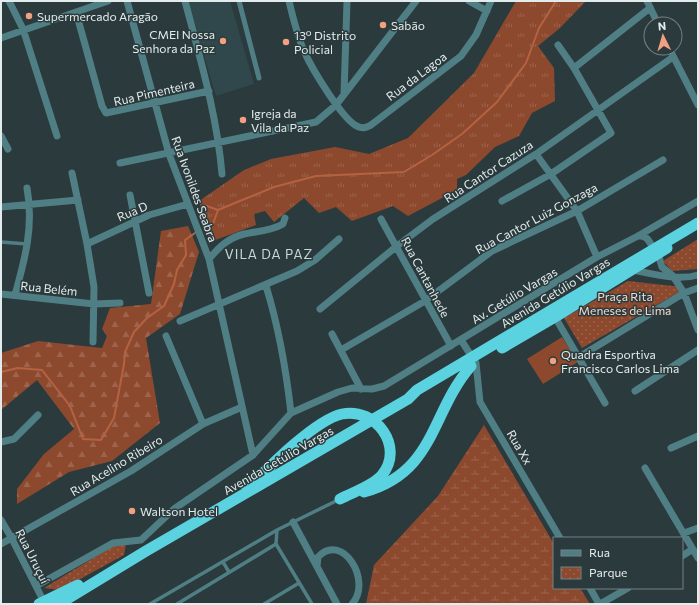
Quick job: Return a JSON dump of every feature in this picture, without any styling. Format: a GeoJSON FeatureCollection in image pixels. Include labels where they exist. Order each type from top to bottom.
{"type":"FeatureCollection","features":[{"type":"Feature","properties":{"kind":"highway","name":"Avenida Getúlio Vargas"},"geometry":{"type":"LineString","coordinates":[[59,604],[104,575],[408,399],[421,396],[473,362],[656,251],[698,223]]}},
{"type":"Feature","properties":{"kind":"highway","name":"Avenida Getúlio Vargas"},"geometry":{"type":"LineString","coordinates":[[473,362],[555,317],[633,270],[656,251],[698,228]]}},
{"type":"Feature","properties":{"kind":"highway"},"geometry":{"type":"LineString","coordinates":[[340,499],[380,488],[403,473],[413,463],[431,439],[451,394],[473,362]]}},
{"type":"Feature","properties":{"kind":"highway"},"geometry":{"type":"LineString","coordinates":[[237,499],[263,473],[313,430],[329,419],[342,414],[361,414],[372,419],[382,428],[389,442],[389,460],[386,469],[378,480],[340,499]]}},
{"type":"Feature","properties":{"kind":"highway"},"geometry":{"type":"LineString","coordinates":[[41,603],[104,575]]}},
{"type":"Feature","properties":{"kind":"street"},"geometry":{"type":"LineString","coordinates":[[9,1],[23,29],[58,136]]}},
{"type":"Feature","properties":{"kind":"street"},"geometry":{"type":"LineString","coordinates":[[1,38],[23,29],[108,1]]}},
{"type":"Feature","properties":{"kind":"street","name":"Rua Ivonildes Seabra"},"geometry":{"type":"LineString","coordinates":[[127,1],[169,154],[209,259],[253,455]]}},
{"type":"Feature","properties":{"kind":"street"},"geometry":{"type":"LineString","coordinates":[[185,1],[209,91],[220,143],[222,174]]}},
{"type":"Feature","properties":{"kind":"street"},"geometry":{"type":"LineString","coordinates":[[239,1],[259,78]]}},
{"type":"Feature","properties":{"kind":"street"},"geometry":{"type":"LineString","coordinates":[[289,1],[303,50],[318,79],[336,104]]}},
{"type":"Feature","properties":{"kind":"street"},"geometry":{"type":"LineString","coordinates":[[344,94],[347,1]]}},
{"type":"Feature","properties":{"kind":"street"},"geometry":{"type":"LineString","coordinates":[[120,163],[169,154],[316,122],[336,104],[416,1]]}},
{"type":"Feature","properties":{"kind":"street"},"geometry":{"type":"LineString","coordinates":[[470,1],[487,10]]}},
{"type":"Feature","properties":{"kind":"street","name":"Rua da Lagoa"},"geometry":{"type":"LineString","coordinates":[[336,104],[357,127],[363,128],[371,124],[461,56],[476,35],[491,1]]}},
{"type":"Feature","properties":{"kind":"street"},"geometry":{"type":"LineString","coordinates":[[574,68],[648,4],[654,16]]}},
{"type":"Feature","properties":{"kind":"street","name":"Rua Pimenteira"},"geometry":{"type":"LineString","coordinates":[[76,12],[104,111],[110,113],[209,91]]}},
{"type":"Feature","properties":{"kind":"street"},"geometry":{"type":"LineString","coordinates":[[502,201],[551,174],[611,133],[596,110],[574,68],[558,45]]}},
{"type":"Feature","properties":{"kind":"street"},"geometry":{"type":"LineString","coordinates":[[673,56],[698,105]]}},
{"type":"Feature","properties":{"kind":"street","name":"Rua Cantor Cazuza"},"geometry":{"type":"LineString","coordinates":[[320,310],[397,246],[433,219],[536,154],[673,56]]}},
{"type":"Feature","properties":{"kind":"street"},"geometry":{"type":"LineString","coordinates":[[1,136],[8,149]]}},
{"type":"Feature","properties":{"kind":"street"},"geometry":{"type":"LineString","coordinates":[[536,154],[577,211],[597,257]]}},
{"type":"Feature","properties":{"kind":"street","name":"Rua Cantor Luiz Gonzaga"},"geometry":{"type":"LineString","coordinates":[[341,350],[425,301],[492,251],[577,211],[663,160]]}},
{"type":"Feature","properties":{"kind":"street"},"geometry":{"type":"LineString","coordinates":[[72,173],[87,244],[94,287],[93,342]]}},
{"type":"Feature","properties":{"kind":"street"},"geometry":{"type":"LineString","coordinates":[[15,295],[28,244],[30,205],[27,188]]}},
{"type":"Feature","properties":{"kind":"street"},"geometry":{"type":"LineString","coordinates":[[130,195],[149,293]]}},
{"type":"Feature","properties":{"kind":"street"},"geometry":{"type":"LineString","coordinates":[[1,207],[78,200]]}},
{"type":"Feature","properties":{"kind":"street","name":"Av. Getúlio Vargas"},"geometry":{"type":"LineString","coordinates":[[362,389],[384,386],[597,257],[638,236],[698,201]]}},
{"type":"Feature","properties":{"kind":"street","name":"Rua D"},"geometry":{"type":"LineString","coordinates":[[87,244],[136,220],[188,204]]}},
{"type":"Feature","properties":{"kind":"street"},"geometry":{"type":"LineString","coordinates":[[209,259],[220,246],[230,239],[244,234],[276,228],[283,224],[285,218]]}},
{"type":"Feature","properties":{"kind":"street","name":"Rua Cantanhede"},"geometry":{"type":"LineString","coordinates":[[381,219],[451,346]]}},
{"type":"Feature","properties":{"kind":"street"},"geometry":{"type":"LineString","coordinates":[[638,236],[644,236],[647,238],[656,251],[662,267],[673,276],[684,293],[698,330]]}},
{"type":"Feature","properties":{"kind":"street"},"geometry":{"type":"LineString","coordinates":[[180,322],[266,286],[297,271],[315,260],[339,239]]}},
{"type":"Feature","properties":{"kind":"street"},"geometry":{"type":"LineString","coordinates":[[633,270],[673,276],[688,277],[698,275]]}},
{"type":"Feature","properties":{"kind":"street"},"geometry":{"type":"LineString","coordinates":[[266,286],[277,322],[284,353],[291,413]]}},
{"type":"Feature","properties":{"kind":"street"},"geometry":{"type":"LineString","coordinates":[[579,357],[684,293],[698,288]]}},
{"type":"Feature","properties":{"kind":"street","name":"Rua Belém"},"geometry":{"type":"LineString","coordinates":[[1,294],[94,304],[120,303]]}},
{"type":"Feature","properties":{"kind":"street"},"geometry":{"type":"LineString","coordinates":[[555,317],[605,403]]}},
{"type":"Feature","properties":{"kind":"street"},"geometry":{"type":"LineString","coordinates":[[332,334],[362,389]]}},
{"type":"Feature","properties":{"kind":"street"},"geometry":{"type":"LineString","coordinates":[[166,336],[203,424]]}},
{"type":"Feature","properties":{"kind":"street"},"geometry":{"type":"LineString","coordinates":[[461,340],[473,362]]}},
{"type":"Feature","properties":{"kind":"street"},"geometry":{"type":"LineString","coordinates":[[635,391],[698,350]]}},
{"type":"Feature","properties":{"kind":"street","name":"Rua Xx"},"geometry":{"type":"LineString","coordinates":[[473,362],[480,402],[559,537]]}},
{"type":"Feature","properties":{"kind":"street"},"geometry":{"type":"LineString","coordinates":[[36,586],[113,543],[141,540],[174,509],[253,455],[291,413],[338,392],[352,388],[362,389]]}},
{"type":"Feature","properties":{"kind":"street","name":"Rua Acelino Ribeiro"},"geometry":{"type":"LineString","coordinates":[[1,544],[132,471],[203,424],[242,407]]}},
{"type":"Feature","properties":{"kind":"street"},"geometry":{"type":"LineString","coordinates":[[1,442],[14,439],[38,415]]}},
{"type":"Feature","properties":{"kind":"street"},"geometry":{"type":"LineString","coordinates":[[671,448],[698,436]]}},
{"type":"Feature","properties":{"kind":"street"},"geometry":{"type":"LineString","coordinates":[[645,468],[698,558]]}},
{"type":"Feature","properties":{"kind":"street","name":"Rua Uruçuí"},"geometry":{"type":"LineString","coordinates":[[1,520],[12,537],[36,586],[41,603]]}},
{"type":"Feature","properties":{"kind":"street"},"geometry":{"type":"LineString","coordinates":[[293,522],[337,604]]}},
{"type":"Feature","properties":{"kind":"street"},"geometry":{"type":"LineString","coordinates":[[684,533],[698,528]]}},
{"type":"Feature","properties":{"kind":"street"},"geometry":{"type":"LineString","coordinates":[[141,540],[146,551]]}},
{"type":"Feature","properties":{"kind":"street"},"geometry":{"type":"LineString","coordinates":[[683,555],[693,549]]}},
{"type":"Feature","properties":{"kind":"street"},"geometry":{"type":"LineString","coordinates":[[317,566],[318,557],[326,551],[331,550],[342,552],[350,559],[356,569],[359,581],[358,594],[352,604]]}},
{"type":"Feature","properties":{"kind":"street"},"geometry":{"type":"LineString","coordinates":[[591,589],[600,604],[626,589]]}},
{"type":"Feature","properties":{"kind":"lane"},"geometry":{"type":"LineString","coordinates":[[1,242],[28,244]]}},
{"type":"Feature","properties":{"kind":"lane"},"geometry":{"type":"LineString","coordinates":[[150,604],[277,530],[340,499]]}},
{"type":"Feature","properties":{"kind":"lane"},"geometry":{"type":"LineString","coordinates":[[277,530],[276,544],[312,604]]}},
{"type":"Feature","properties":{"kind":"lane"},"geometry":{"type":"LineString","coordinates":[[177,604],[276,544]]}},
{"type":"Feature","properties":{"kind":"lane"},"geometry":{"type":"LineString","coordinates":[[223,562],[230,572]]}},
{"type":"Feature","properties":{"kind":"lane"},"geometry":{"type":"LineString","coordinates":[[264,604],[299,583]]}},
{"type":"Feature","properties":{"kind":"shaded area"},"geometry":{"type":"Polygon","coordinates":[[[230,1],[254,84],[216,96],[188,2],[230,1]]]}},
{"type":"Feature","properties":{"kind":"green space"},"geometry":{"type":"Polygon","coordinates":[[[516,1],[586,1],[560,28],[538,46],[554,68],[555,101],[532,113],[519,136],[495,147],[466,175],[457,179],[457,190],[408,216],[393,206],[352,221],[336,207],[319,213],[304,198],[274,222],[265,211],[254,214],[256,225],[210,242],[199,201],[244,170],[271,159],[335,147],[369,154],[408,138],[474,73],[516,1]]]}},
{"type":"Feature","properties":{"kind":"green space"},"geometry":{"type":"Polygon","coordinates":[[[188,226],[199,252],[180,314],[146,338],[160,423],[112,461],[69,472],[17,504],[17,489],[44,454],[74,429],[37,380],[1,410],[1,353],[38,341],[102,348],[107,336],[102,329],[110,308],[151,304],[161,231],[188,226]]]}},
{"type":"Feature","properties":{"kind":"green space","name":"Praça Rita Meneses de Lima"},"geometry":{"type":"Polygon","coordinates":[[[698,239],[698,269],[672,271],[663,261],[698,239]]]}},
{"type":"Feature","properties":{"kind":"green space","name":"Praça Rita Meneses de Lima"},"geometry":{"type":"Polygon","coordinates":[[[628,281],[682,287],[679,292],[582,348],[564,318],[628,281]]]}},
{"type":"Feature","properties":{"kind":"green space","name":"Quadra Esportiva Francisco Carlos Lima"},"geometry":{"type":"Polygon","coordinates":[[[562,337],[578,362],[543,384],[527,359],[562,337]]]}},
{"type":"Feature","properties":{"kind":"green space"},"geometry":{"type":"Polygon","coordinates":[[[484,425],[553,542],[553,589],[581,589],[590,604],[366,604],[374,565],[438,496],[484,425]]]}},
{"type":"Feature","properties":{"kind":"green space"},"geometry":{"type":"Polygon","coordinates":[[[126,544],[124,555],[60,590],[44,588],[113,546],[126,544]]]}},
{"type":"Feature","properties":{"kind":"waterway"},"geometry":{"type":"LineString","coordinates":[[204,205],[218,210],[274,187],[316,176],[404,172],[462,134],[497,102],[526,63],[539,28],[556,1]]}},
{"type":"Feature","properties":{"kind":"waterway"},"geometry":{"type":"LineString","coordinates":[[209,226],[213,224],[218,210]]}},
{"type":"Feature","properties":{"kind":"waterway"},"geometry":{"type":"LineString","coordinates":[[1,372],[18,368],[42,370],[70,406],[83,439],[101,440],[114,418],[125,352],[134,332],[147,318],[164,306],[174,284],[177,270],[186,255],[185,240],[195,233]]}},
{"type":"Feature","properties":{"kind":"place","name":"Supermercado Aragão"},"geometry":{"type":"Point","coordinates":[29,16]}},
{"type":"Feature","properties":{"kind":"place","name":"Sabão"},"geometry":{"type":"Point","coordinates":[383,25]}},
{"type":"Feature","properties":{"kind":"place","name":"CMEI Nossa Senhora da Paz"},"geometry":{"type":"Point","coordinates":[223,41]}},
{"type":"Feature","properties":{"kind":"place","name":"13° Distrito Policial"},"geometry":{"type":"Point","coordinates":[286,42]}},
{"type":"Feature","properties":{"kind":"place","name":"Igreja da Vila da Paz"},"geometry":{"type":"Point","coordinates":[243,120]}},
{"type":"Feature","properties":{"kind":"place","name":"Quadra Esportiva Francisco Carlos Lima"},"geometry":{"type":"Point","coordinates":[553,361]}},
{"type":"Feature","properties":{"kind":"place","name":"Waltson Hotel"},"geometry":{"type":"Point","coordinates":[132,511]}},
{"type":"Feature","properties":{"kind":"district","name":"VILA DA PAZ"},"geometry":{"type":"Point","coordinates":[269,254]}}]}
